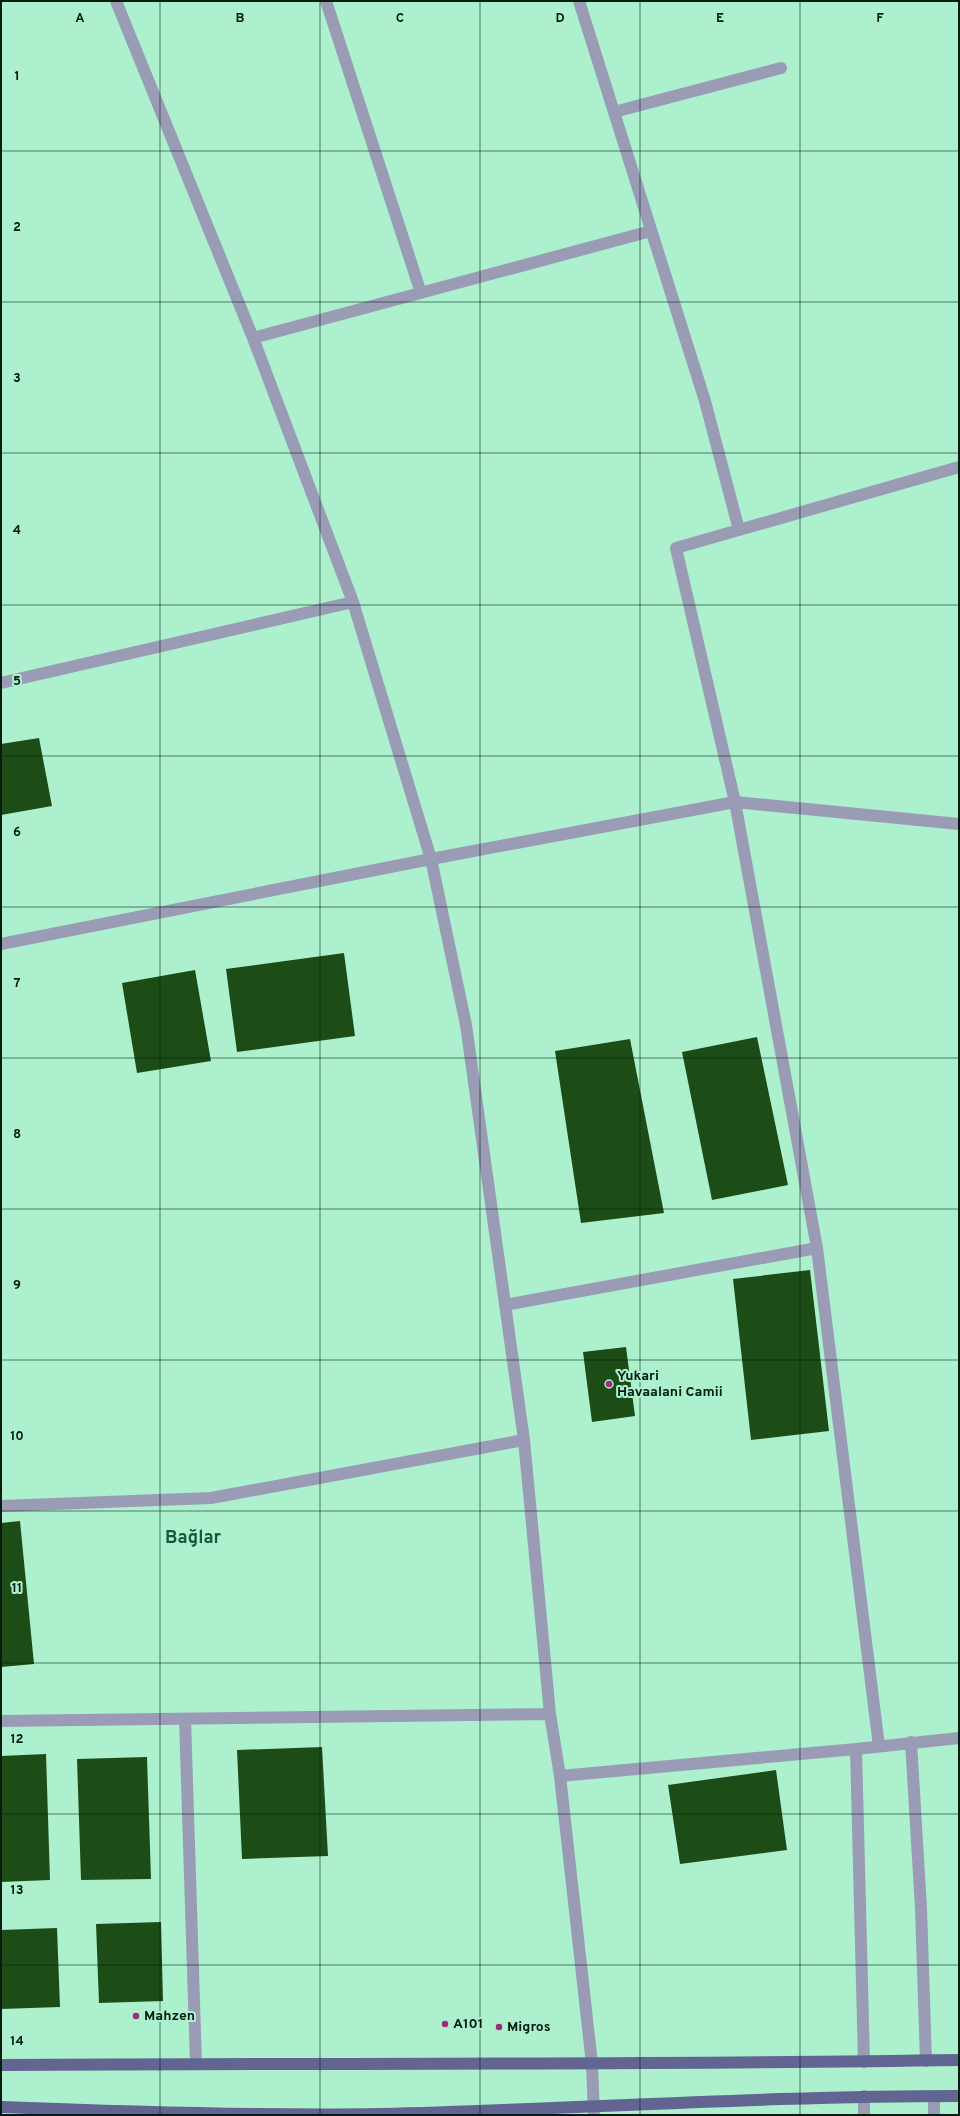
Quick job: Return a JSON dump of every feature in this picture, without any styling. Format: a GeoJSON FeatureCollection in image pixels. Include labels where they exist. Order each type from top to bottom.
{"type":"FeatureCollection","features":[{"type":"Feature","properties":{"kind":"main road"},"geometry":{"type":"LineString","coordinates":[[1,2065],[592,2064],[959,2060]]}},
{"type":"Feature","properties":{"kind":"main road"},"geometry":{"type":"LineString","coordinates":[[1,2107],[182,2115],[380,2114],[594,2110],[864,2096],[959,2096]]}},
{"type":"Feature","properties":{"kind":"street"},"geometry":{"type":"LineString","coordinates":[[326,1],[422,293]]}},
{"type":"Feature","properties":{"kind":"street"},"geometry":{"type":"LineString","coordinates":[[579,1],[705,401],[739,530]]}},
{"type":"Feature","properties":{"kind":"street"},"geometry":{"type":"LineString","coordinates":[[119,2],[253,338],[353,602],[431,859],[466,1025],[524,1440],[550,1714],[560,1776],[592,2064],[594,2110]]}},
{"type":"Feature","properties":{"kind":"street"},"geometry":{"type":"LineString","coordinates":[[614,112],[781,68]]}},
{"type":"Feature","properties":{"kind":"street"},"geometry":{"type":"LineString","coordinates":[[253,338],[651,231]]}},
{"type":"Feature","properties":{"kind":"street"},"geometry":{"type":"LineString","coordinates":[[879,1746],[817,1248],[735,802],[676,548],[959,467]]}},
{"type":"Feature","properties":{"kind":"street"},"geometry":{"type":"LineString","coordinates":[[1,683],[353,602]]}},
{"type":"Feature","properties":{"kind":"street"},"geometry":{"type":"LineString","coordinates":[[1,944],[431,859],[735,802],[959,824]]}},
{"type":"Feature","properties":{"kind":"street"},"geometry":{"type":"LineString","coordinates":[[505,1305],[817,1248]]}},
{"type":"Feature","properties":{"kind":"street"},"geometry":{"type":"LineString","coordinates":[[1,1506],[211,1498],[524,1440]]}},
{"type":"Feature","properties":{"kind":"street"},"geometry":{"type":"LineString","coordinates":[[1,1721],[550,1714]]}},
{"type":"Feature","properties":{"kind":"street"},"geometry":{"type":"LineString","coordinates":[[185,1719],[196,2064]]}},
{"type":"Feature","properties":{"kind":"street"},"geometry":{"type":"LineString","coordinates":[[560,1776],[856,1750],[911,1742],[959,1738]]}},
{"type":"Feature","properties":{"kind":"street"},"geometry":{"type":"LineString","coordinates":[[911,1742],[922,1908],[926,2061]]}},
{"type":"Feature","properties":{"kind":"street"},"geometry":{"type":"LineString","coordinates":[[856,1750],[864,2062]]}},
{"type":"Feature","properties":{"kind":"street"},"geometry":{"type":"LineString","coordinates":[[864,2096],[864,2115]]}},
{"type":"Feature","properties":{"kind":"street"},"geometry":{"type":"LineString","coordinates":[[934,2096],[934,2115]]}},
{"type":"Feature","properties":{"kind":"building"},"geometry":{"type":"Polygon","coordinates":[[[39,738],[52,806],[1,815],[1,744],[39,738]]]}},
{"type":"Feature","properties":{"kind":"building"},"geometry":{"type":"Polygon","coordinates":[[[344,953],[355,1036],[237,1052],[226,969],[344,953]]]}},
{"type":"Feature","properties":{"kind":"building"},"geometry":{"type":"Polygon","coordinates":[[[195,970],[211,1061],[137,1073],[122,983],[195,970]]]}},
{"type":"Feature","properties":{"kind":"building"},"geometry":{"type":"Polygon","coordinates":[[[757,1037],[788,1185],[712,1200],[682,1052],[757,1037]]]}},
{"type":"Feature","properties":{"kind":"building"},"geometry":{"type":"Polygon","coordinates":[[[630,1039],[664,1213],[581,1223],[555,1051],[630,1039]]]}},
{"type":"Feature","properties":{"kind":"building"},"geometry":{"type":"Polygon","coordinates":[[[810,1270],[829,1431],[751,1440],[733,1279],[810,1270]]]}},
{"type":"Feature","properties":{"kind":"building","name":"Yukari Havaalani Camii"},"geometry":{"type":"Polygon","coordinates":[[[626,1347],[635,1416],[592,1422],[583,1352],[626,1347]]]}},
{"type":"Feature","properties":{"kind":"building"},"geometry":{"type":"Polygon","coordinates":[[[20,1521],[34,1664],[1,1667],[1,1523],[20,1521]]]}},
{"type":"Feature","properties":{"kind":"building"},"geometry":{"type":"Polygon","coordinates":[[[322,1747],[328,1856],[242,1859],[237,1750],[322,1747]]]}},
{"type":"Feature","properties":{"kind":"building"},"geometry":{"type":"Polygon","coordinates":[[[46,1754],[50,1880],[1,1882],[1,1756],[46,1754]]]}},
{"type":"Feature","properties":{"kind":"building"},"geometry":{"type":"Polygon","coordinates":[[[147,1757],[151,1879],[81,1880],[77,1759],[147,1757]]]}},
{"type":"Feature","properties":{"kind":"building"},"geometry":{"type":"Polygon","coordinates":[[[776,1770],[787,1850],[680,1864],[668,1785],[776,1770]]]}},
{"type":"Feature","properties":{"kind":"building"},"geometry":{"type":"Polygon","coordinates":[[[161,1922],[163,2001],[99,2003],[96,1924],[161,1922]]]}},
{"type":"Feature","properties":{"kind":"building"},"geometry":{"type":"Polygon","coordinates":[[[57,1928],[60,2007],[1,2009],[1,1930],[57,1928]]]}},
{"type":"Feature","properties":{"kind":"place","name":"Yukari Havaalani Camii"},"geometry":{"type":"Point","coordinates":[609,1384]}},
{"type":"Feature","properties":{"kind":"place","name":"Mahzen"},"geometry":{"type":"Point","coordinates":[136,2016]}},
{"type":"Feature","properties":{"kind":"place","name":"A101"},"geometry":{"type":"Point","coordinates":[445,2024]}},
{"type":"Feature","properties":{"kind":"place","name":"Migros"},"geometry":{"type":"Point","coordinates":[499,2027]}},
{"type":"Feature","properties":{"kind":"district","name":"Bağlar"},"geometry":{"type":"Point","coordinates":[193,1538]}}]}
